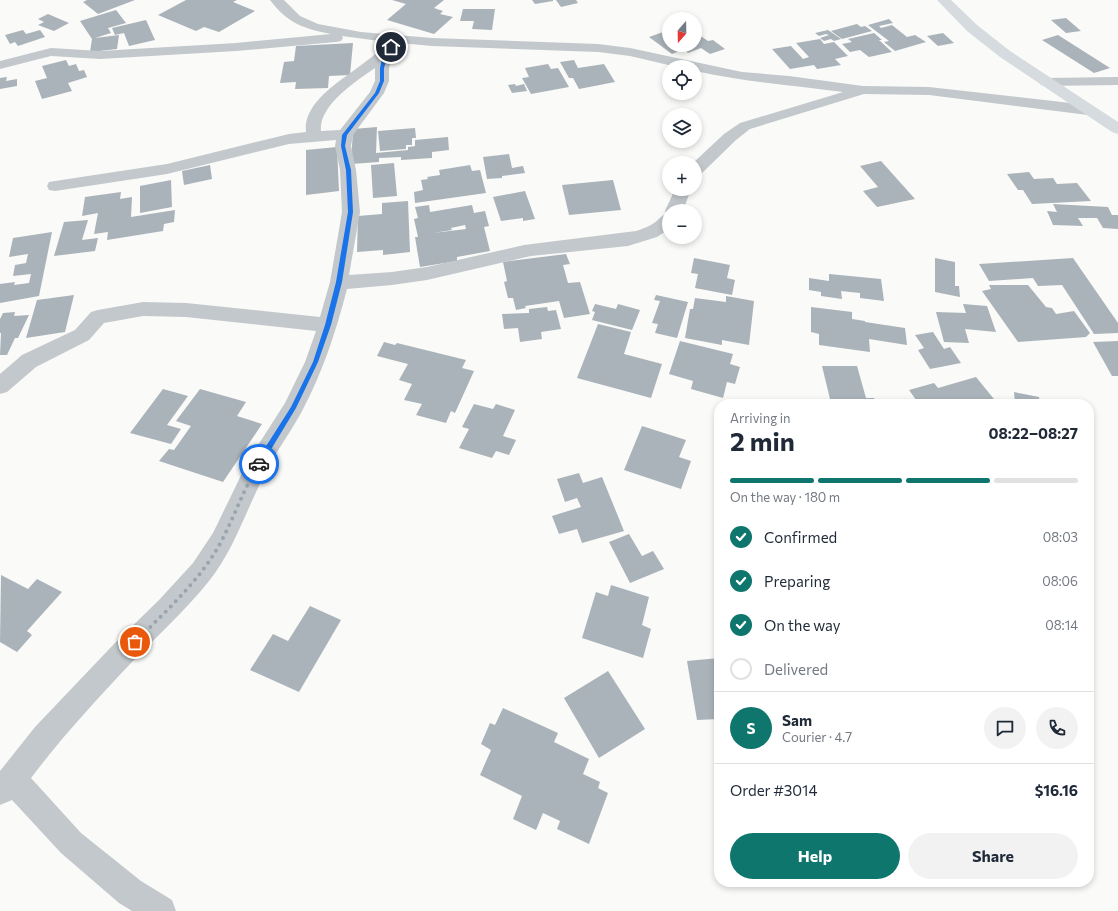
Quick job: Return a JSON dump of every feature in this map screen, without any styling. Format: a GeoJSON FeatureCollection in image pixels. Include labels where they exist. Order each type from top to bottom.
{"type":"FeatureCollection","features":[{"type":"Feature","properties":{"kind":"main road"},"geometry":{"type":"LineString","coordinates":[[944,0],[972,28],[1006,54],[1118,129]]}},
{"type":"Feature","properties":{"kind":"street"},"geometry":{"type":"LineString","coordinates":[[277,0],[295,19],[314,27],[361,36],[391,47],[598,48],[630,52],[742,76],[789,80],[863,90],[929,91],[1088,110]]}},
{"type":"Feature","properties":{"kind":"street"},"geometry":{"type":"LineString","coordinates":[[0,65],[51,52],[100,55],[236,47],[361,36]]}},
{"type":"Feature","properties":{"kind":"street"},"geometry":{"type":"LineString","coordinates":[[161,911],[130,892],[71,843],[6,785],[45,737],[123,653],[168,609],[202,570],[221,541],[256,468],[293,408],[316,362],[328,325],[339,282],[351,212],[348,170],[343,146],[345,135],[377,93],[382,81],[382,68],[391,47]]}},
{"type":"Feature","properties":{"kind":"street"},"geometry":{"type":"LineString","coordinates":[[314,136],[314,121],[327,99],[391,47]]}},
{"type":"Feature","properties":{"kind":"street"},"geometry":{"type":"LineString","coordinates":[[1046,82],[1118,81]]}},
{"type":"Feature","properties":{"kind":"street"},"geometry":{"type":"LineString","coordinates":[[702,163],[724,142],[744,126],[829,102],[863,90]]}},
{"type":"Feature","properties":{"kind":"street"},"geometry":{"type":"LineString","coordinates":[[55,186],[167,169],[261,146],[314,136],[345,135]]}},
{"type":"Feature","properties":{"kind":"street"},"geometry":{"type":"LineString","coordinates":[[339,282],[363,282],[417,276],[522,251],[628,240],[650,233],[662,226]]}},
{"type":"Feature","properties":{"kind":"street"},"geometry":{"type":"LineString","coordinates":[[0,386],[29,361],[82,335],[98,317],[143,309],[179,310],[328,325]]}},
{"type":"Feature","properties":{"kind":"building"},"geometry":{"type":"Polygon","coordinates":[[[87,0],[135,0],[98,14],[83,2],[87,0]]]}},
{"type":"Feature","properties":{"kind":"building"},"geometry":{"type":"Polygon","coordinates":[[[186,0],[237,0],[233,2],[255,11],[219,32],[204,27],[196,31],[158,15],[186,0]]]}},
{"type":"Feature","properties":{"kind":"building"},"geometry":{"type":"Polygon","coordinates":[[[392,0],[444,0],[434,8],[443,11],[440,14],[453,17],[434,34],[387,20],[406,4],[392,0]]]}},
{"type":"Feature","properties":{"kind":"building"},"geometry":{"type":"Polygon","coordinates":[[[532,0],[553,0],[553,1],[535,4],[532,0]]]}},
{"type":"Feature","properties":{"kind":"building"},"geometry":{"type":"Polygon","coordinates":[[[556,0],[576,0],[578,3],[561,7],[556,0]]]}},
{"type":"Feature","properties":{"kind":"building"},"geometry":{"type":"Polygon","coordinates":[[[463,9],[495,9],[492,30],[472,29],[474,21],[460,21],[463,9]]]}},
{"type":"Feature","properties":{"kind":"building"},"geometry":{"type":"Polygon","coordinates":[[[116,10],[126,23],[108,28],[111,33],[95,38],[119,35],[117,49],[90,52],[92,39],[80,21],[116,10]]]}},
{"type":"Feature","properties":{"kind":"building"},"geometry":{"type":"Polygon","coordinates":[[[48,14],[69,23],[54,31],[38,25],[44,22],[38,19],[48,14]]]}},
{"type":"Feature","properties":{"kind":"building"},"geometry":{"type":"Polygon","coordinates":[[[1066,18],[1081,31],[1066,33],[1051,20],[1066,18]]]}},
{"type":"Feature","properties":{"kind":"building"},"geometry":{"type":"Polygon","coordinates":[[[889,19],[893,23],[879,26],[881,28],[892,25],[907,37],[915,35],[926,42],[895,51],[884,42],[889,41],[868,25],[889,19]]]}},
{"type":"Feature","properties":{"kind":"building"},"geometry":{"type":"Polygon","coordinates":[[[146,20],[155,40],[129,46],[124,33],[115,35],[112,28],[146,20]]]}},
{"type":"Feature","properties":{"kind":"building"},"geometry":{"type":"Polygon","coordinates":[[[857,24],[861,27],[865,26],[872,31],[842,39],[831,31],[857,24]]]}},
{"type":"Feature","properties":{"kind":"building"},"geometry":{"type":"Polygon","coordinates":[[[23,30],[26,34],[40,30],[45,37],[18,46],[15,42],[10,44],[5,35],[23,30]]]}},
{"type":"Feature","properties":{"kind":"building"},"geometry":{"type":"Polygon","coordinates":[[[828,30],[841,39],[824,41],[820,38],[829,35],[826,34],[819,36],[815,33],[828,30]]]}},
{"type":"Feature","properties":{"kind":"building"},"geometry":{"type":"Polygon","coordinates":[[[662,32],[662,47],[649,37],[662,32]]]}},
{"type":"Feature","properties":{"kind":"building"},"geometry":{"type":"Polygon","coordinates":[[[874,33],[892,52],[869,57],[860,50],[850,52],[842,44],[852,42],[848,39],[874,33]]]}},
{"type":"Feature","properties":{"kind":"building"},"geometry":{"type":"Polygon","coordinates":[[[943,33],[954,43],[938,46],[927,36],[943,33]]]}},
{"type":"Feature","properties":{"kind":"building"},"geometry":{"type":"Polygon","coordinates":[[[1058,35],[1110,68],[1094,73],[1042,40],[1058,35]]]}},
{"type":"Feature","properties":{"kind":"building"},"geometry":{"type":"Polygon","coordinates":[[[702,37],[708,41],[713,40],[725,49],[710,54],[702,49],[702,37]]]}},
{"type":"Feature","properties":{"kind":"building"},"geometry":{"type":"Polygon","coordinates":[[[820,39],[824,44],[834,42],[848,56],[835,59],[841,65],[817,69],[814,65],[790,69],[772,49],[791,46],[803,59],[809,57],[796,43],[820,39]]]}},
{"type":"Feature","properties":{"kind":"building"},"geometry":{"type":"Polygon","coordinates":[[[353,43],[350,75],[329,76],[328,88],[295,89],[296,82],[280,83],[284,62],[294,61],[296,46],[353,43]]]}},
{"type":"Feature","properties":{"kind":"building"},"geometry":{"type":"Polygon","coordinates":[[[66,60],[69,66],[76,64],[79,71],[84,70],[87,77],[68,83],[72,91],[42,99],[35,81],[47,78],[42,66],[66,60]]]}},
{"type":"Feature","properties":{"kind":"building"},"geometry":{"type":"Polygon","coordinates":[[[574,60],[578,68],[604,64],[615,82],[579,89],[573,78],[569,78],[560,62],[574,60]]]}},
{"type":"Feature","properties":{"kind":"building"},"geometry":{"type":"Polygon","coordinates":[[[548,64],[551,69],[558,68],[569,87],[531,94],[522,78],[529,77],[525,68],[548,64]]]}},
{"type":"Feature","properties":{"kind":"building"},"geometry":{"type":"Polygon","coordinates":[[[7,77],[6,81],[17,79],[17,86],[0,89],[0,78],[7,77]]]}},
{"type":"Feature","properties":{"kind":"building"},"geometry":{"type":"Polygon","coordinates":[[[515,84],[516,86],[524,84],[527,91],[512,93],[508,85],[515,84]]]}},
{"type":"Feature","properties":{"kind":"building"},"geometry":{"type":"Polygon","coordinates":[[[377,127],[376,153],[408,150],[408,147],[415,146],[415,140],[448,137],[449,150],[432,152],[432,158],[401,160],[401,157],[379,158],[379,162],[351,164],[353,129],[377,127]]]}},
{"type":"Feature","properties":{"kind":"building"},"geometry":{"type":"Polygon","coordinates":[[[415,128],[416,138],[412,138],[412,145],[406,145],[406,149],[380,151],[378,131],[415,128]]]}},
{"type":"Feature","properties":{"kind":"building"},"geometry":{"type":"Polygon","coordinates":[[[337,147],[339,191],[306,195],[306,150],[337,147]]]}},
{"type":"Feature","properties":{"kind":"building"},"geometry":{"type":"Polygon","coordinates":[[[509,154],[512,168],[523,166],[525,173],[502,176],[502,178],[487,179],[483,157],[509,154]]]}},
{"type":"Feature","properties":{"kind":"building"},"geometry":{"type":"Polygon","coordinates":[[[881,161],[915,199],[877,207],[863,191],[878,187],[860,166],[881,161]]]}},
{"type":"Feature","properties":{"kind":"building"},"geometry":{"type":"Polygon","coordinates":[[[394,163],[397,196],[373,198],[371,165],[394,163]]]}},
{"type":"Feature","properties":{"kind":"building"},"geometry":{"type":"Polygon","coordinates":[[[210,165],[212,179],[184,185],[182,171],[210,165]]]}},
{"type":"Feature","properties":{"kind":"building"},"geometry":{"type":"Polygon","coordinates":[[[470,165],[472,171],[480,170],[486,193],[415,203],[414,192],[423,190],[421,180],[428,179],[427,177],[440,175],[439,170],[470,165]]]}},
{"type":"Feature","properties":{"kind":"building"},"geometry":{"type":"Polygon","coordinates":[[[1029,172],[1034,179],[1053,178],[1057,184],[1077,183],[1091,201],[1032,204],[1023,190],[1018,190],[1007,174],[1029,172]]]}},
{"type":"Feature","properties":{"kind":"building"},"geometry":{"type":"Polygon","coordinates":[[[171,180],[172,207],[140,213],[140,186],[171,180]]]}},
{"type":"Feature","properties":{"kind":"building"},"geometry":{"type":"Polygon","coordinates":[[[613,180],[621,210],[569,215],[562,185],[613,180]]]}},
{"type":"Feature","properties":{"kind":"building"},"geometry":{"type":"Polygon","coordinates":[[[525,191],[535,219],[523,221],[523,218],[501,221],[493,197],[525,191]]]}},
{"type":"Feature","properties":{"kind":"building"},"geometry":{"type":"Polygon","coordinates":[[[121,192],[120,199],[132,197],[131,217],[175,210],[174,222],[164,224],[163,231],[107,240],[108,232],[94,234],[98,213],[82,216],[85,197],[121,192]]]}},
{"type":"Feature","properties":{"kind":"building"},"geometry":{"type":"Polygon","coordinates":[[[408,201],[410,252],[383,255],[383,250],[357,252],[358,216],[382,214],[382,203],[408,201]]]}},
{"type":"Feature","properties":{"kind":"building"},"geometry":{"type":"Polygon","coordinates":[[[1053,204],[1108,207],[1112,215],[1118,215],[1118,229],[1103,228],[1097,218],[1078,218],[1083,226],[1053,225],[1047,211],[1057,212],[1053,204]]]}},
{"type":"Feature","properties":{"kind":"building"},"geometry":{"type":"Polygon","coordinates":[[[429,205],[430,212],[472,205],[474,213],[485,211],[489,226],[484,227],[490,251],[457,257],[457,261],[420,267],[415,237],[418,237],[414,219],[418,218],[415,207],[429,205]],[[465,225],[451,228],[452,230],[433,233],[466,229],[465,225]]]}},
{"type":"Feature","properties":{"kind":"building"},"geometry":{"type":"Polygon","coordinates":[[[88,220],[82,240],[98,238],[95,251],[54,256],[64,222],[88,220]]]}},
{"type":"Feature","properties":{"kind":"building"},"geometry":{"type":"Polygon","coordinates":[[[52,232],[39,296],[0,303],[0,284],[15,282],[14,285],[29,283],[31,274],[13,276],[15,265],[26,263],[28,254],[9,257],[13,238],[52,232]]]}},
{"type":"Feature","properties":{"kind":"building"},"geometry":{"type":"Polygon","coordinates":[[[566,254],[570,264],[563,265],[568,283],[580,282],[590,314],[564,318],[559,301],[525,306],[526,308],[516,310],[513,298],[508,298],[504,282],[507,281],[503,262],[566,254]]]}},
{"type":"Feature","properties":{"kind":"building"},"geometry":{"type":"Polygon","coordinates":[[[694,258],[730,265],[727,278],[735,280],[732,295],[695,288],[698,274],[691,273],[694,258]]]}},
{"type":"Feature","properties":{"kind":"building"},"geometry":{"type":"Polygon","coordinates":[[[935,258],[955,262],[955,286],[959,286],[960,297],[935,292],[935,258]]]}},
{"type":"Feature","properties":{"kind":"building"},"geometry":{"type":"Polygon","coordinates":[[[1073,258],[1118,323],[1118,333],[1094,334],[1062,285],[1038,286],[1033,278],[989,281],[979,264],[1073,258]]]}},
{"type":"Feature","properties":{"kind":"building"},"geometry":{"type":"Polygon","coordinates":[[[829,274],[881,279],[884,301],[860,298],[860,293],[841,291],[842,299],[821,296],[821,292],[809,290],[809,278],[829,281],[829,274]]]}},
{"type":"Feature","properties":{"kind":"building"},"geometry":{"type":"Polygon","coordinates":[[[989,285],[1028,285],[1046,307],[1052,308],[1056,314],[1074,311],[1090,333],[1086,337],[1018,342],[982,291],[991,289],[989,285]]]}},
{"type":"Feature","properties":{"kind":"building"},"geometry":{"type":"Polygon","coordinates":[[[74,295],[65,332],[26,338],[37,300],[74,295]]]}},
{"type":"Feature","properties":{"kind":"building"},"geometry":{"type":"Polygon","coordinates":[[[656,295],[688,302],[677,338],[655,333],[658,324],[652,323],[660,301],[654,300],[656,295]]]}},
{"type":"Feature","properties":{"kind":"building"},"geometry":{"type":"Polygon","coordinates":[[[726,296],[754,301],[749,345],[722,340],[722,345],[685,338],[690,309],[693,309],[695,298],[726,302],[726,296]]]}},
{"type":"Feature","properties":{"kind":"building"},"geometry":{"type":"Polygon","coordinates":[[[595,304],[616,309],[618,304],[640,310],[632,330],[592,320],[595,312],[592,311],[595,304]]]}},
{"type":"Feature","properties":{"kind":"building"},"geometry":{"type":"Polygon","coordinates":[[[963,304],[987,306],[996,332],[965,329],[969,343],[944,342],[936,312],[966,313],[963,304]]]}},
{"type":"Feature","properties":{"kind":"building"},"geometry":{"type":"Polygon","coordinates":[[[547,307],[548,311],[556,310],[561,329],[541,332],[542,339],[520,342],[518,328],[504,329],[502,314],[529,313],[529,309],[547,307]]]}},
{"type":"Feature","properties":{"kind":"building"},"geometry":{"type":"Polygon","coordinates":[[[811,307],[852,312],[852,319],[905,328],[907,345],[869,339],[870,352],[819,345],[819,334],[811,332],[811,307]]]}},
{"type":"Feature","properties":{"kind":"building"},"geometry":{"type":"Polygon","coordinates":[[[15,312],[14,316],[29,315],[18,338],[15,338],[7,355],[0,355],[0,319],[3,313],[15,312]]]}},
{"type":"Feature","properties":{"kind":"building"},"geometry":{"type":"Polygon","coordinates":[[[598,324],[631,332],[624,354],[662,364],[651,398],[577,378],[598,324]]]}},
{"type":"Feature","properties":{"kind":"building"},"geometry":{"type":"Polygon","coordinates":[[[933,332],[944,349],[950,347],[961,363],[930,369],[918,350],[924,348],[915,335],[933,332]]]}},
{"type":"Feature","properties":{"kind":"building"},"geometry":{"type":"Polygon","coordinates":[[[680,341],[733,354],[730,364],[740,367],[735,384],[727,382],[723,398],[691,389],[693,381],[669,374],[680,341]]]}},
{"type":"Feature","properties":{"kind":"building"},"geometry":{"type":"Polygon","coordinates":[[[1118,341],[1118,376],[1112,376],[1093,342],[1118,341]]]}},
{"type":"Feature","properties":{"kind":"building"},"geometry":{"type":"Polygon","coordinates":[[[384,342],[395,345],[397,343],[466,360],[462,368],[474,371],[455,413],[451,411],[446,423],[416,415],[422,404],[404,400],[412,384],[399,380],[408,364],[377,356],[384,342]]]}},
{"type":"Feature","properties":{"kind":"building"},"geometry":{"type":"Polygon","coordinates":[[[822,366],[857,366],[866,398],[874,399],[830,399],[822,366]]]}},
{"type":"Feature","properties":{"kind":"building"},"geometry":{"type":"Polygon","coordinates":[[[976,377],[994,399],[915,399],[909,390],[934,383],[938,388],[976,377]]]}},
{"type":"Feature","properties":{"kind":"building"},"geometry":{"type":"Polygon","coordinates":[[[163,389],[188,396],[167,425],[181,429],[171,444],[130,433],[163,389]]]}},
{"type":"Feature","properties":{"kind":"building"},"geometry":{"type":"Polygon","coordinates":[[[200,389],[246,402],[237,416],[262,424],[223,482],[159,461],[169,449],[174,450],[191,426],[176,421],[200,389]]]}},
{"type":"Feature","properties":{"kind":"building"},"geometry":{"type":"Polygon","coordinates":[[[1014,392],[1039,397],[1039,399],[1015,399],[1014,392]]]}},
{"type":"Feature","properties":{"kind":"building"},"geometry":{"type":"Polygon","coordinates":[[[474,404],[493,409],[496,404],[515,410],[503,436],[516,440],[509,455],[496,451],[492,458],[459,448],[469,429],[462,427],[474,404]]]}},
{"type":"Feature","properties":{"kind":"building"},"geometry":{"type":"Polygon","coordinates":[[[642,426],[686,440],[679,457],[691,461],[681,489],[624,470],[642,426]]]}},
{"type":"Feature","properties":{"kind":"building"},"geometry":{"type":"Polygon","coordinates":[[[579,473],[583,483],[602,477],[624,531],[582,543],[577,529],[559,534],[552,516],[581,507],[577,498],[565,502],[557,479],[579,473]]]}},
{"type":"Feature","properties":{"kind":"building"},"geometry":{"type":"Polygon","coordinates":[[[629,534],[642,556],[653,551],[664,569],[630,583],[609,542],[629,534]]]}},
{"type":"Feature","properties":{"kind":"building"},"geometry":{"type":"Polygon","coordinates":[[[1,575],[28,589],[37,579],[62,592],[27,631],[32,635],[17,652],[0,642],[1,575]]]}},
{"type":"Feature","properties":{"kind":"building"},"geometry":{"type":"Polygon","coordinates":[[[611,585],[649,597],[642,625],[651,629],[643,658],[582,638],[596,592],[608,596],[611,585]]]}},
{"type":"Feature","properties":{"kind":"building"},"geometry":{"type":"Polygon","coordinates":[[[310,606],[341,620],[299,692],[250,670],[273,634],[288,641],[310,606]]]}},
{"type":"Feature","properties":{"kind":"building"},"geometry":{"type":"Polygon","coordinates":[[[714,658],[714,719],[697,720],[687,661],[714,658]]]}},
{"type":"Feature","properties":{"kind":"building"},"geometry":{"type":"Polygon","coordinates":[[[608,671],[645,729],[599,758],[564,698],[608,671]]]}},
{"type":"Feature","properties":{"kind":"building"},"geometry":{"type":"Polygon","coordinates":[[[503,708],[558,733],[554,742],[589,759],[583,774],[600,782],[598,788],[608,793],[589,844],[557,829],[560,821],[543,813],[536,830],[513,819],[522,796],[480,775],[491,750],[481,744],[490,723],[495,725],[503,708]]]}},
{"type":"Feature","properties":{"kind":"way so far"},"geometry":{"type":"LineString","coordinates":[[135,642],[168,609],[202,570],[221,541],[259,464]]}},
{"type":"Feature","properties":{"kind":"route"},"geometry":{"type":"LineString","coordinates":[[259,464],[293,408],[316,362],[328,325],[339,282],[351,212],[348,170],[343,146],[345,135],[377,93],[382,81],[382,68],[386,55],[391,47]]}}]}
